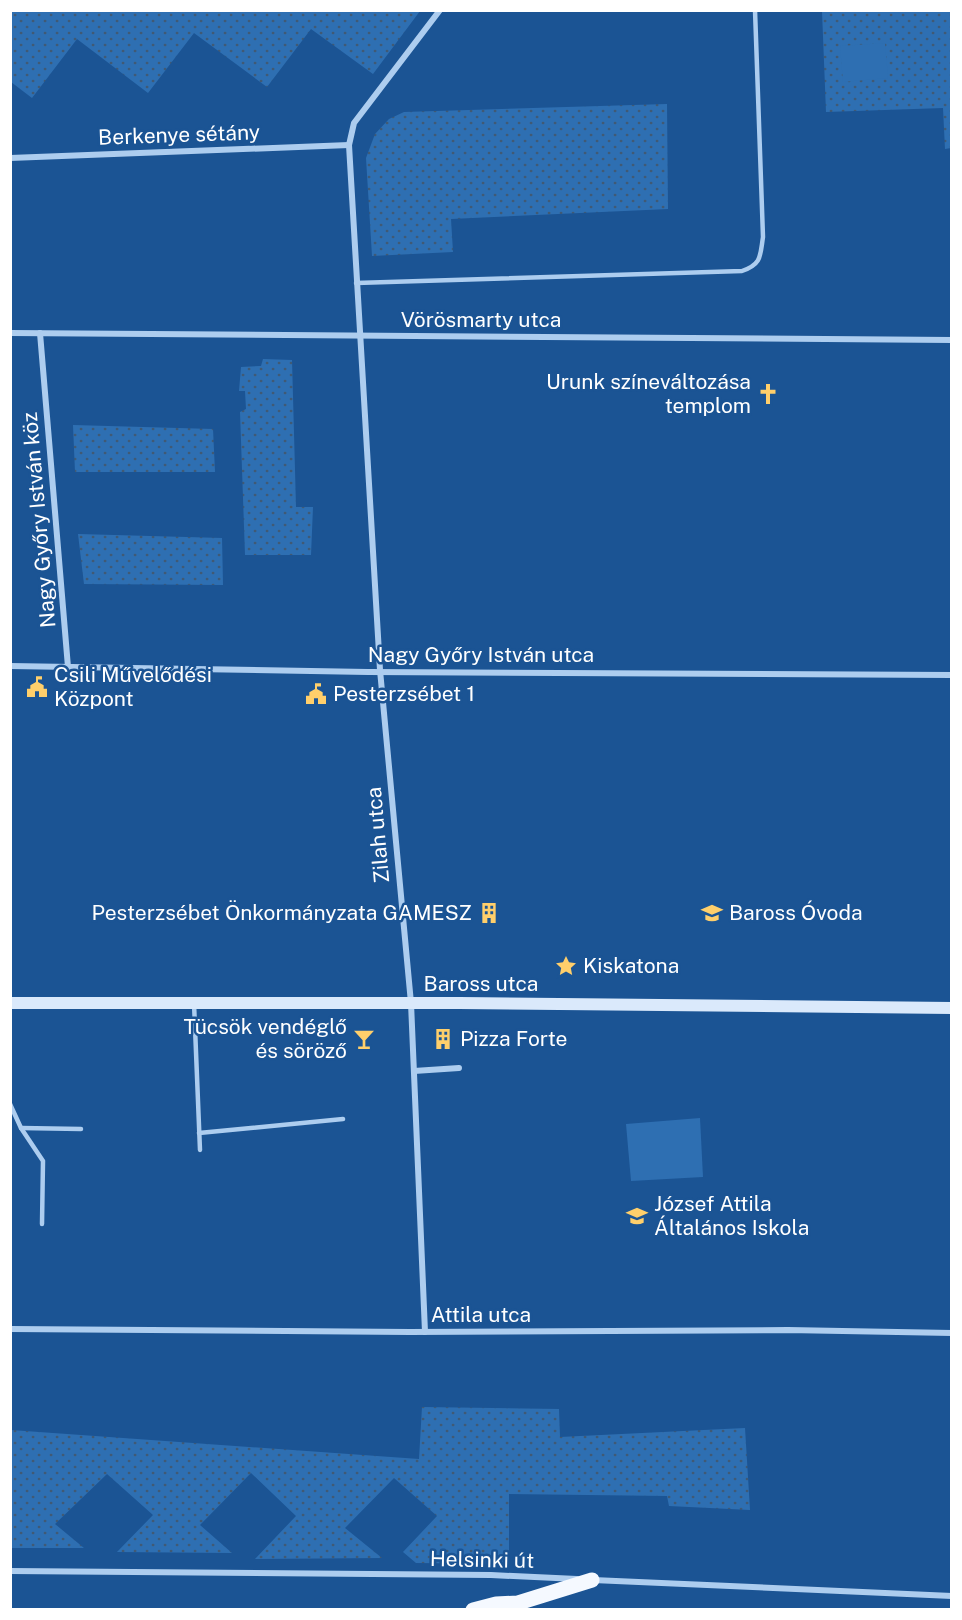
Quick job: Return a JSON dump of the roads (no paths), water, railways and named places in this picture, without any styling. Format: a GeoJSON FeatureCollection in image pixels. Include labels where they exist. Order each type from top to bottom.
{"type":"FeatureCollection","features":[{"type":"Feature","properties":{"kind":"main road"},"geometry":{"type":"LineString","coordinates":[[473,1610],[496,1604],[518,1603],[592,1580]]}},
{"type":"Feature","properties":{"kind":"street","name":"Zilah utca"},"geometry":{"type":"LineString","coordinates":[[425,1332],[411,1003],[380,670],[359,336],[350,145],[354,123],[440,10]]}},
{"type":"Feature","properties":{"kind":"street","name":"Berkenye sétány"},"geometry":{"type":"LineString","coordinates":[[10,158],[350,145]]}},
{"type":"Feature","properties":{"kind":"street","name":"Vörösmarty utca"},"geometry":{"type":"LineString","coordinates":[[10,333],[951,340]]}},
{"type":"Feature","properties":{"kind":"street","name":"Nagy Győry István köz"},"geometry":{"type":"LineString","coordinates":[[40,333],[68,667]]}},
{"type":"Feature","properties":{"kind":"street","name":"Nagy Győry István utca"},"geometry":{"type":"LineString","coordinates":[[10,666],[951,675]]}},
{"type":"Feature","properties":{"kind":"street","name":"Baross utca"},"geometry":{"type":"LineString","coordinates":[[10,1003],[411,1003],[951,1008]]}},
{"type":"Feature","properties":{"kind":"street"},"geometry":{"type":"LineString","coordinates":[[414,1071],[459,1068]]}},
{"type":"Feature","properties":{"kind":"street","name":"Attila utca"},"geometry":{"type":"LineString","coordinates":[[10,1329],[425,1332],[788,1330],[951,1333]]}},
{"type":"Feature","properties":{"kind":"street","name":"Helsinki út"},"geometry":{"type":"LineString","coordinates":[[10,1571],[491,1575],[951,1596]]}},
{"type":"Feature","properties":{"kind":"lane","name":"Vörösmarty utca"},"geometry":{"type":"LineString","coordinates":[[356,283],[742,272],[753,267],[759,260],[763,237],[755,10]]}},
{"type":"Feature","properties":{"kind":"lane"},"geometry":{"type":"LineString","coordinates":[[194,1002],[200,1150]]}},
{"type":"Feature","properties":{"kind":"lane"},"geometry":{"type":"LineString","coordinates":[[10,1104],[21,1128],[43,1161],[42,1224]]}},
{"type":"Feature","properties":{"kind":"lane"},"geometry":{"type":"LineString","coordinates":[[200,1133],[343,1119]]}},
{"type":"Feature","properties":{"kind":"lane"},"geometry":{"type":"LineString","coordinates":[[21,1128],[81,1129]]}},
{"type":"Feature","properties":{"kind":"place","name":"Urunk színeváltozása templom"},"geometry":{"type":"Point","coordinates":[768,394]}},
{"type":"Feature","properties":{"kind":"place","name":"Csili Művelődési Központ"},"geometry":{"type":"Point","coordinates":[37,687]}},
{"type":"Feature","properties":{"kind":"place","name":"Pesterzsébet 1"},"geometry":{"type":"Point","coordinates":[316,694]}},
{"type":"Feature","properties":{"kind":"place","name":"Pesterzsébet Önkormányzata GAMESZ"},"geometry":{"type":"Point","coordinates":[489,913]}},
{"type":"Feature","properties":{"kind":"place","name":"Baross Óvoda"},"geometry":{"type":"Point","coordinates":[712,913]}},
{"type":"Feature","properties":{"kind":"place","name":"Kiskatona"},"geometry":{"type":"Point","coordinates":[566,966]}},
{"type":"Feature","properties":{"kind":"place","name":"Tücsök vendéglő és söröző"},"geometry":{"type":"Point","coordinates":[364,1039]}},
{"type":"Feature","properties":{"kind":"place","name":"Pizza Forte"},"geometry":{"type":"Point","coordinates":[443,1039]}},
{"type":"Feature","properties":{"kind":"place","name":"József Attila Általános Iskola"},"geometry":{"type":"Point","coordinates":[637,1216]}}]}
